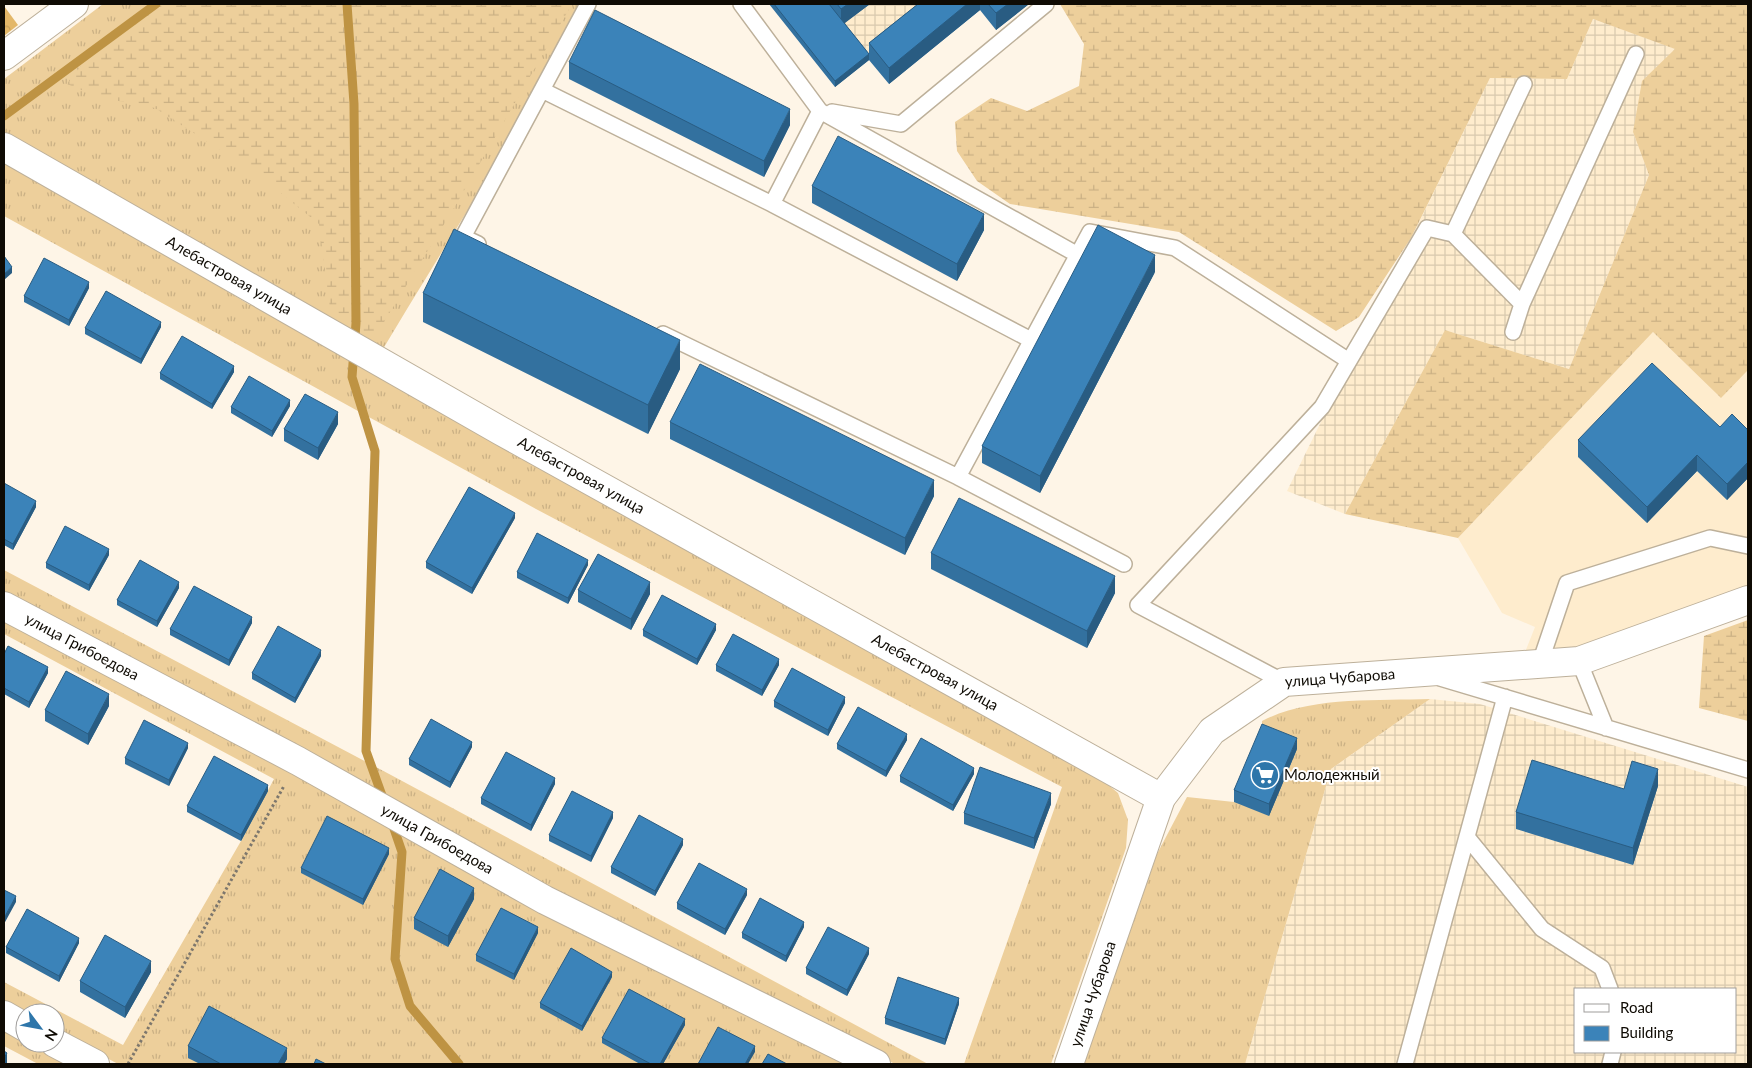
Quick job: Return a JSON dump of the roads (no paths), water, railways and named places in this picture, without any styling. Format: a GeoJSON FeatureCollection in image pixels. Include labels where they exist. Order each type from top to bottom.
{"type":"FeatureCollection","features":[{"type":"Feature","properties":{"kind":"street"},"geometry":{"type":"LineString","coordinates":[[4,56],[66,6]]}},
{"type":"Feature","properties":{"kind":"street","name":"Алебастровая улица"},"geometry":{"type":"LineString","coordinates":[[4,147],[501,430],[1161,798]]}},
{"type":"Feature","properties":{"kind":"street","name":"улица Чубарова"},"geometry":{"type":"LineString","coordinates":[[1069,1064],[1161,798],[1212,731],[1284,682],[1579,661],[1748,600]]}},
{"type":"Feature","properties":{"kind":"street","name":"улица Грибоедова"},"geometry":{"type":"LineString","coordinates":[[4,606],[298,761],[545,900],[876,1064]]}},
{"type":"Feature","properties":{"kind":"street"},"geometry":{"type":"LineString","coordinates":[[4,1015],[15,1021]]}},
{"type":"Feature","properties":{"kind":"street"},"geometry":{"type":"LineString","coordinates":[[65,1048],[95,1064]]}},
{"type":"Feature","properties":{"kind":"lane"},"geometry":{"type":"LineString","coordinates":[[490,250],[464,237],[588,4]]}},
{"type":"Feature","properties":{"kind":"lane"},"geometry":{"type":"LineString","coordinates":[[741,4],[820,111],[1078,255]]}},
{"type":"Feature","properties":{"kind":"lane"},"geometry":{"type":"LineString","coordinates":[[820,111],[901,124],[1046,4]]}},
{"type":"Feature","properties":{"kind":"lane"},"geometry":{"type":"LineString","coordinates":[[1513,332],[1522,304],[1636,54]]}},
{"type":"Feature","properties":{"kind":"lane"},"geometry":{"type":"LineString","coordinates":[[1453,234],[1524,84]]}},
{"type":"Feature","properties":{"kind":"lane"},"geometry":{"type":"LineString","coordinates":[[542,90],[772,204],[1032,340]]}},
{"type":"Feature","properties":{"kind":"lane"},"geometry":{"type":"LineString","coordinates":[[772,204],[820,111]]}},
{"type":"Feature","properties":{"kind":"lane"},"geometry":{"type":"LineString","coordinates":[[1284,682],[1138,606],[1322,407],[1427,228],[1453,234],[1522,304]]}},
{"type":"Feature","properties":{"kind":"lane"},"geometry":{"type":"LineString","coordinates":[[958,478],[1090,232],[1174,248],[1349,361]]}},
{"type":"Feature","properties":{"kind":"lane"},"geometry":{"type":"LineString","coordinates":[[652,329],[958,478],[1124,564]]}},
{"type":"Feature","properties":{"kind":"lane"},"geometry":{"type":"LineString","coordinates":[[1540,663],[1567,583],[1710,538],[1748,546]]}},
{"type":"Feature","properties":{"kind":"lane"},"geometry":{"type":"LineString","coordinates":[[1579,661],[1606,728]]}},
{"type":"Feature","properties":{"kind":"lane"},"geometry":{"type":"LineString","coordinates":[[1419,671],[1748,770]]}},
{"type":"Feature","properties":{"kind":"lane"},"geometry":{"type":"LineString","coordinates":[[1405,1064],[1505,697]]}},
{"type":"Feature","properties":{"kind":"lane"},"geometry":{"type":"LineString","coordinates":[[1467,837],[1542,929],[1602,968],[1610,988]]}},
{"type":"Feature","properties":{"kind":"waterway"},"geometry":{"type":"LineString","coordinates":[[4,116],[156,4]]}},
{"type":"Feature","properties":{"kind":"waterway"},"geometry":{"type":"LineString","coordinates":[[347,4],[354,104],[356,323],[352,377],[375,451],[366,751],[384,801]]}},
{"type":"Feature","properties":{"kind":"waterway"},"geometry":{"type":"LineString","coordinates":[[391,820],[402,852],[395,959],[410,1006],[459,1064]]}},
{"type":"Feature","properties":{"kind":"place","name":"Молодежный"},"geometry":{"type":"Point","coordinates":[1265,775]}}]}
